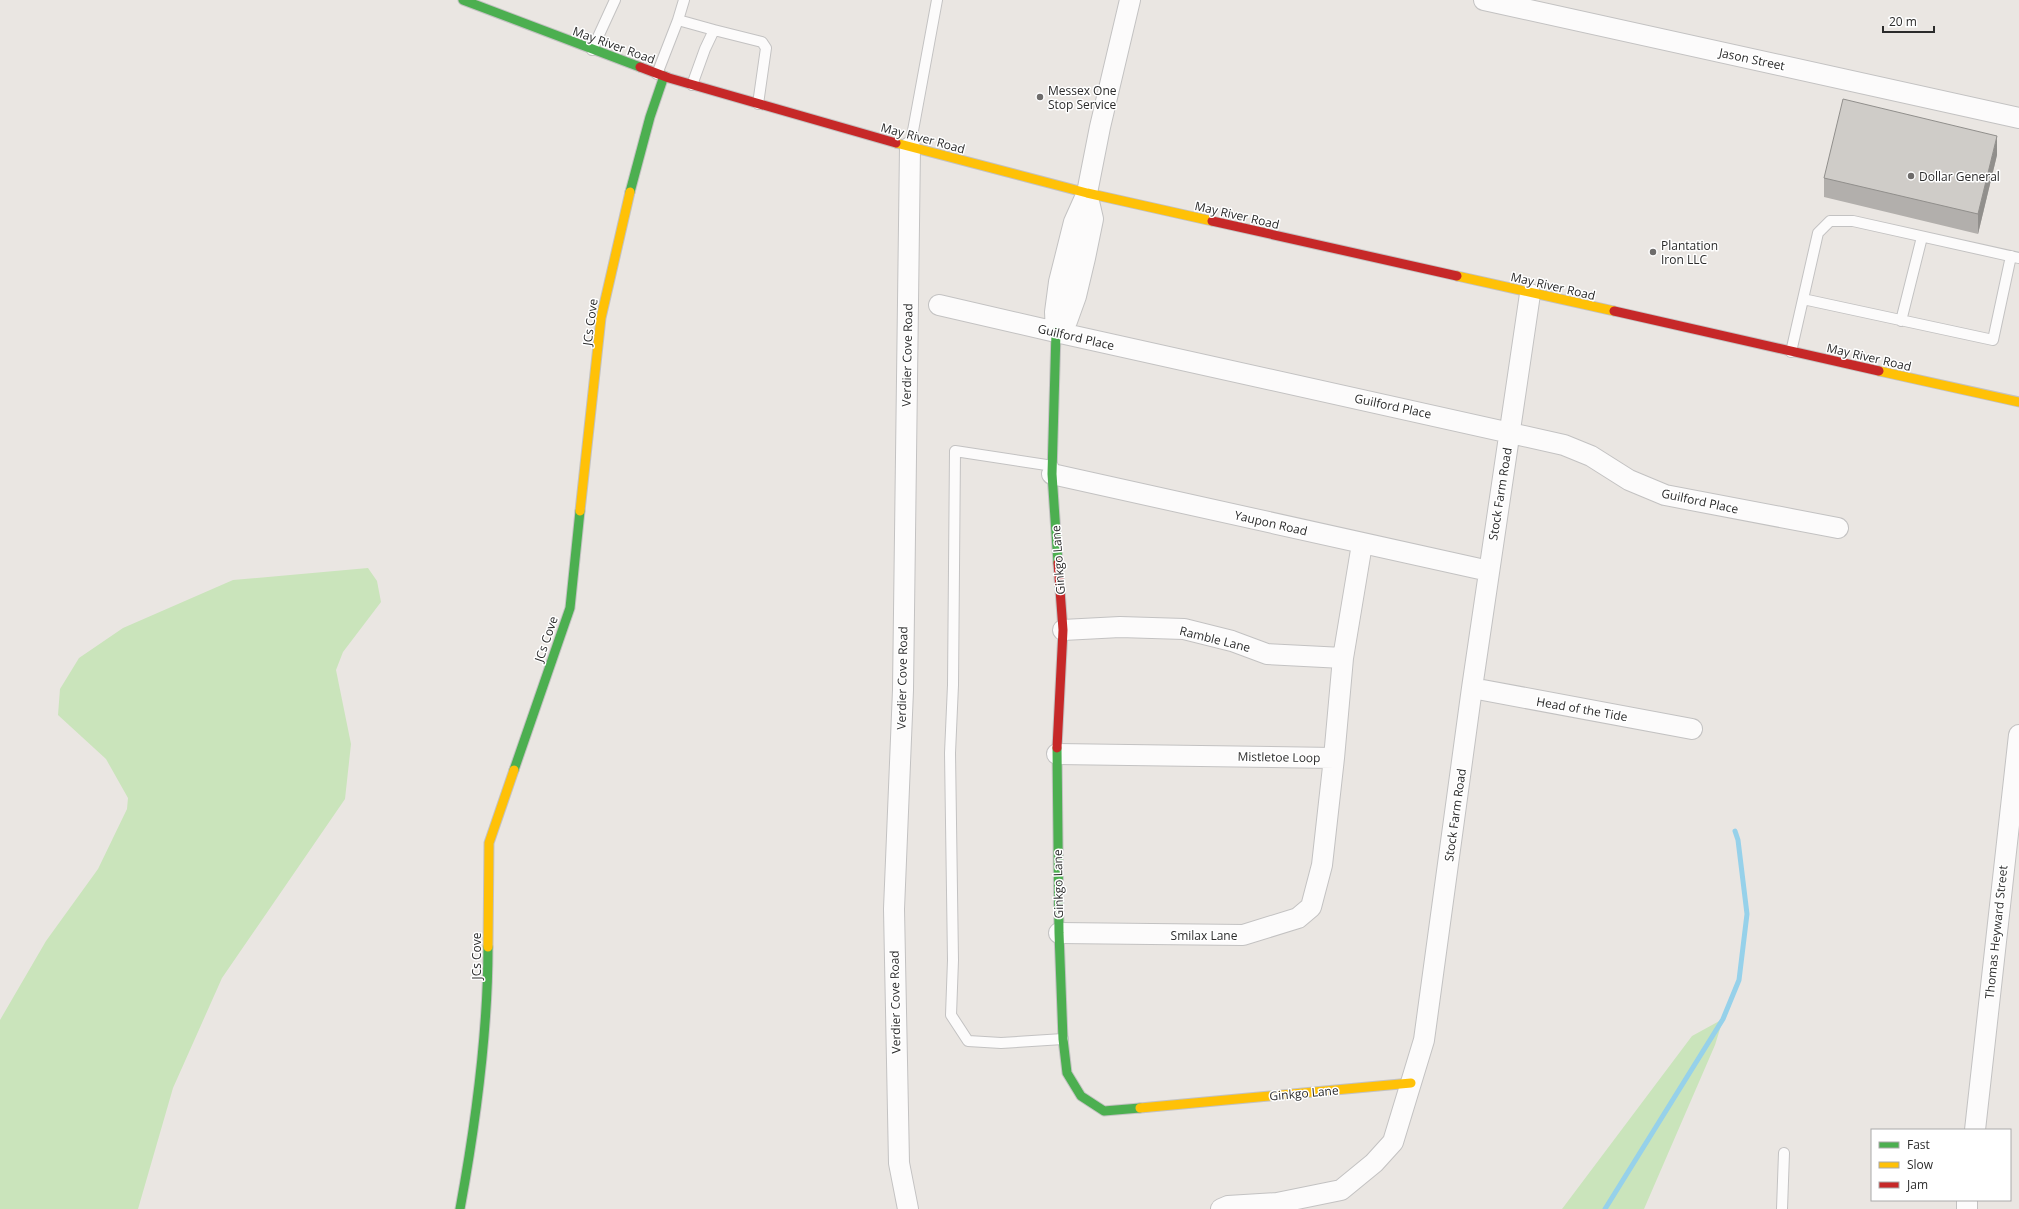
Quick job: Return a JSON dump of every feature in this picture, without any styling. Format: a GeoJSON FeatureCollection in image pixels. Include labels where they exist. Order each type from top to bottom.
{"type":"FeatureCollection","features":[{"type":"Feature","properties":{"kind":"street","name":"May River Road"},"geometry":{"type":"LineString","coordinates":[[463,0],[592,50],[692,85],[910,147],[1088,193],[1530,294],[2019,402]]}},
{"type":"Feature","properties":{"kind":"street","name":"Ginkgo Lane"},"geometry":{"type":"LineString","coordinates":[[1130,0],[1100,127],[1088,193],[1074,222],[1059,282],[1055,312],[1056,332],[1053,470],[1063,630],[1057,754],[1059,933],[1063,1039],[1067,1073],[1081,1096],[1104,1111],[1411,1083]]}},
{"type":"Feature","properties":{"kind":"street","name":"Jason Street"},"geometry":{"type":"LineString","coordinates":[[1484,0],[2019,118]]}},
{"type":"Feature","properties":{"kind":"street","name":"JCs Cove"},"geometry":{"type":"LineString","coordinates":[[460,1209],[474,1132],[488,1000],[489,843],[570,608],[601,318],[620,229],[660,75]]}},
{"type":"Feature","properties":{"kind":"street","name":"Verdier Cove Road"},"geometry":{"type":"LineString","coordinates":[[908,1209],[899,1163],[894,909],[903,690],[910,147]]}},
{"type":"Feature","properties":{"kind":"street","name":"Stock Farm Road"},"geometry":{"type":"LineString","coordinates":[[1221,1209],[1228,1206],[1277,1203],[1341,1190],[1374,1163],[1393,1142],[1424,1040],[1472,688],[1530,294]]}},
{"type":"Feature","properties":{"kind":"street","name":"Guilford Place"},"geometry":{"type":"LineString","coordinates":[[939,305],[1564,445],[1591,456],[1629,480],[1665,495],[1838,528]]}},
{"type":"Feature","properties":{"kind":"street","name":"Yaupon Road"},"geometry":{"type":"LineString","coordinates":[[1053,470],[1362,544],[1489,571]]}},
{"type":"Feature","properties":{"kind":"street","name":"Mistletoe Loop"},"geometry":{"type":"LineString","coordinates":[[1057,754],[1334,758],[1343,658],[1362,544]]}},
{"type":"Feature","properties":{"kind":"street","name":"Ramble Lane"},"geometry":{"type":"LineString","coordinates":[[1063,630],[1120,627],[1184,629],[1232,641],[1267,654],[1343,658]]}},
{"type":"Feature","properties":{"kind":"street","name":"Head of the Tide"},"geometry":{"type":"LineString","coordinates":[[1472,688],[1692,729]]}},
{"type":"Feature","properties":{"kind":"street","name":"Thomas Heyward Street"},"geometry":{"type":"LineString","coordinates":[[1975,1129],[2019,735]]}},
{"type":"Feature","properties":{"kind":"street","name":"Smilax Lane"},"geometry":{"type":"LineString","coordinates":[[1059,933],[1243,935],[1298,918],[1311,907],[1322,865],[1334,758]]}},
{"type":"Feature","properties":{"kind":"lane"},"geometry":{"type":"LineString","coordinates":[[592,50],[615,0]]}},
{"type":"Feature","properties":{"kind":"lane"},"geometry":{"type":"LineString","coordinates":[[660,75],[684,0]]}},
{"type":"Feature","properties":{"kind":"lane"},"geometry":{"type":"LineString","coordinates":[[910,147],[937,0]]}},
{"type":"Feature","properties":{"kind":"lane"},"geometry":{"type":"LineString","coordinates":[[678,20],[762,42],[766,48],[758,104]]}},
{"type":"Feature","properties":{"kind":"lane"},"geometry":{"type":"LineString","coordinates":[[692,85],[714,30]]}},
{"type":"Feature","properties":{"kind":"lane"},"geometry":{"type":"LineString","coordinates":[[1791,352],[1803,299],[1818,233],[1830,221],[1853,221],[2015,257],[1993,340],[1803,299]]}},
{"type":"Feature","properties":{"kind":"lane"},"geometry":{"type":"LineString","coordinates":[[1902,321],[1922,237]]}},
{"type":"Feature","properties":{"kind":"lane"},"geometry":{"type":"LineString","coordinates":[[1053,470],[955,451],[953,685],[950,753],[953,960],[951,1015],[968,1040],[1001,1043],[1063,1039]]}},
{"type":"Feature","properties":{"kind":"lane"},"geometry":{"type":"LineString","coordinates":[[1782,1209],[1784,1153]]}},
{"type":"Feature","properties":{"kind":"green space"},"geometry":{"type":"Polygon","coordinates":[[[368,568],[377,581],[381,602],[343,652],[336,670],[351,744],[345,799],[222,978],[173,1088],[138,1209],[0,1209],[0,1020],[46,941],[98,869],[127,809],[128,798],[106,759],[58,715],[60,689],[79,658],[123,628],[233,580],[368,568]]]}},
{"type":"Feature","properties":{"kind":"green space"},"geometry":{"type":"Polygon","coordinates":[[[1723,1019],[1715,1045],[1644,1209],[1562,1209],[1692,1036],[1723,1019]]]}},
{"type":"Feature","properties":{"kind":"building","name":"Dollar General"},"geometry":{"type":"Polygon","coordinates":[[[1843,99],[1997,136],[1978,214],[1824,178],[1843,99]]]}},
{"type":"Feature","properties":{"kind":"waterway"},"geometry":{"type":"LineString","coordinates":[[1605,1209],[1723,1019],[1739,980],[1747,914],[1738,840],[1735,831]]}},
{"type":"Feature","properties":{"kind":"traffic: fast"},"geometry":{"type":"LineString","coordinates":[[463,0],[640,67]]}},
{"type":"Feature","properties":{"kind":"traffic: fast"},"geometry":{"type":"LineString","coordinates":[[630,192],[650,117],[664,76]]}},
{"type":"Feature","properties":{"kind":"traffic: fast"},"geometry":{"type":"LineString","coordinates":[[1056,332],[1052,474],[1058,563]]}},
{"type":"Feature","properties":{"kind":"traffic: fast"},"geometry":{"type":"LineString","coordinates":[[514,770],[570,608],[580,511]]}},
{"type":"Feature","properties":{"kind":"traffic: fast"},"geometry":{"type":"LineString","coordinates":[[1057,748],[1059,933],[1063,1039],[1067,1073],[1081,1096],[1104,1111],[1140,1108]]}},
{"type":"Feature","properties":{"kind":"traffic: fast"},"geometry":{"type":"LineString","coordinates":[[460,1209],[480,1078],[486,1013],[488,947]]}},
{"type":"Feature","properties":{"kind":"traffic: slow"},"geometry":{"type":"LineString","coordinates":[[896,143],[1087,193],[1212,221]]}},
{"type":"Feature","properties":{"kind":"traffic: slow"},"geometry":{"type":"LineString","coordinates":[[580,511],[601,318],[630,192]]}},
{"type":"Feature","properties":{"kind":"traffic: slow"},"geometry":{"type":"LineString","coordinates":[[1457,276],[1614,311]]}},
{"type":"Feature","properties":{"kind":"traffic: slow"},"geometry":{"type":"LineString","coordinates":[[1879,371],[2019,402]]}},
{"type":"Feature","properties":{"kind":"traffic: slow"},"geometry":{"type":"LineString","coordinates":[[488,947],[489,843],[514,770]]}},
{"type":"Feature","properties":{"kind":"traffic: slow"},"geometry":{"type":"LineString","coordinates":[[1140,1108],[1411,1083]]}},
{"type":"Feature","properties":{"kind":"traffic: jam"},"geometry":{"type":"LineString","coordinates":[[640,67],[669,78],[896,143]]}},
{"type":"Feature","properties":{"kind":"traffic: jam"},"geometry":{"type":"LineString","coordinates":[[1212,221],[1457,276]]}},
{"type":"Feature","properties":{"kind":"traffic: jam"},"geometry":{"type":"LineString","coordinates":[[1614,311],[1879,371]]}},
{"type":"Feature","properties":{"kind":"traffic: jam"},"geometry":{"type":"LineString","coordinates":[[1057,748],[1063,630],[1058,563]]}},
{"type":"Feature","properties":{"kind":"place","name":"Messex One Stop Service"},"geometry":{"type":"Point","coordinates":[1040,97]}},
{"type":"Feature","properties":{"kind":"place","name":"Dollar General"},"geometry":{"type":"Point","coordinates":[1911,176]}},
{"type":"Feature","properties":{"kind":"place","name":"Plantation Iron LLC"},"geometry":{"type":"Point","coordinates":[1653,252]}}]}
